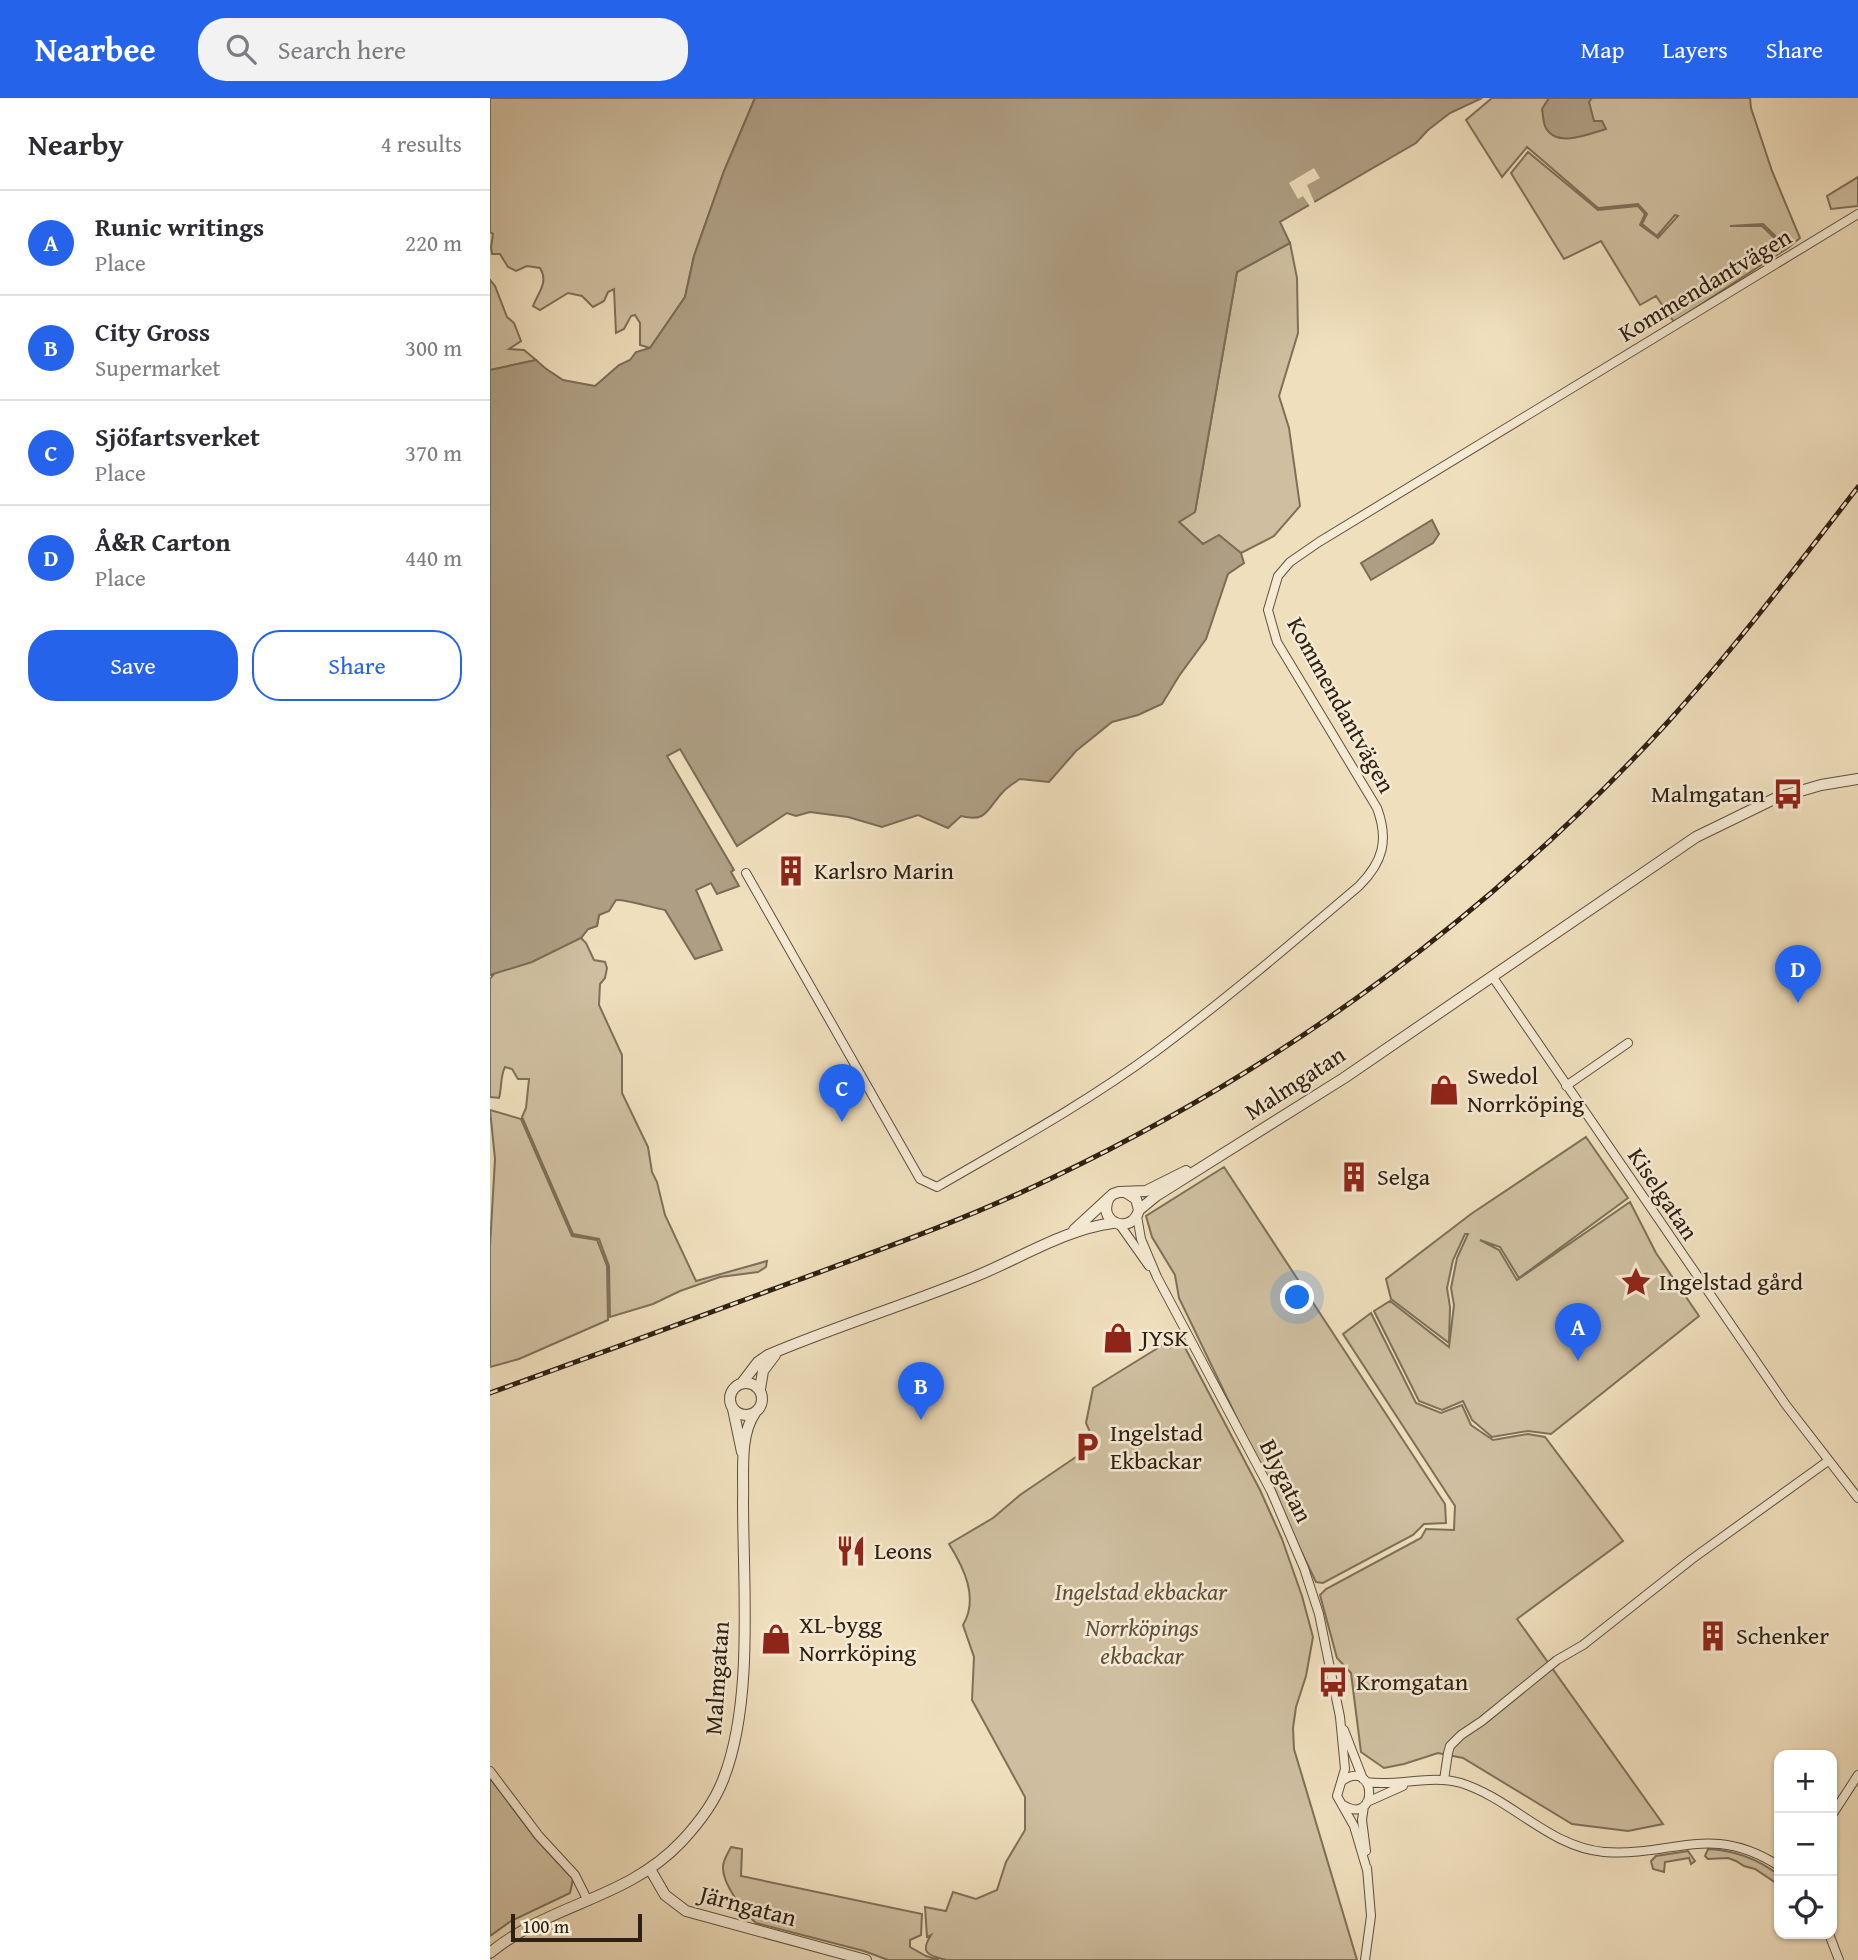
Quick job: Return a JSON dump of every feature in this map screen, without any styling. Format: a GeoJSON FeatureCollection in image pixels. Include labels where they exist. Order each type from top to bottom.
{"type":"FeatureCollection","features":[{"type":"Feature","properties":{"kind":"street","name":"Kommendantvägen"},"geometry":{"type":"LineString","coordinates":[[746,873],[920,1179],[937,1187],[1079,1104],[1154,1052],[1314,924],[1374,871],[1381,853],[1384,832],[1377,808],[1277,642],[1268,610],[1278,576],[1290,562],[1426,476],[1858,214]]}},
{"type":"Feature","properties":{"kind":"street","name":"Malmgatan"},"geometry":{"type":"LineString","coordinates":[[1138,1213],[1156,1196],[1344,1078],[1696,836],[1782,796],[1858,779]]}},
{"type":"Feature","properties":{"kind":"street","name":"Kiselgatan"},"geometry":{"type":"LineString","coordinates":[[1492,976],[1786,1405],[1858,1498]]}},
{"type":"Feature","properties":{"kind":"street"},"geometry":{"type":"LineString","coordinates":[[1566,1086],[1628,1043]]}},
{"type":"Feature","properties":{"kind":"street","name":"Malmgatan"},"geometry":{"type":"LineString","coordinates":[[1125,1192],[1146,1191],[1223,1154]]}},
{"type":"Feature","properties":{"kind":"street"},"geometry":{"type":"LineString","coordinates":[[784,1348],[771,1359],[763,1371],[760,1389],[762,1402],[755,1413],[744,1415],[733,1409],[730,1394],[734,1388],[742,1383],[758,1362],[784,1348],[921,1298],[1065,1237],[1097,1226],[1128,1225],[1138,1213],[1136,1199],[1125,1192],[1113,1195],[1065,1237]]}},
{"type":"Feature","properties":{"kind":"street"},"geometry":{"type":"LineString","coordinates":[[1108,1199],[1106,1212],[1117,1224]]}},
{"type":"Feature","properties":{"kind":"street","name":"Blygatan"},"geometry":{"type":"LineString","coordinates":[[1138,1213],[1141,1240],[1157,1277],[1288,1527],[1319,1614],[1340,1717],[1345,1769],[1342,1781]]}},
{"type":"Feature","properties":{"kind":"street","name":"Blygatan"},"geometry":{"type":"LineString","coordinates":[[1117,1224],[1157,1277]]}},
{"type":"Feature","properties":{"kind":"street"},"geometry":{"type":"LineString","coordinates":[[742,1383],[751,1383],[760,1389]]}},
{"type":"Feature","properties":{"kind":"street","name":"Malmgatan"},"geometry":{"type":"LineString","coordinates":[[733,1409],[744,1462]]}},
{"type":"Feature","properties":{"kind":"street","name":"Malmgatan"},"geometry":{"type":"LineString","coordinates":[[650,1869],[682,1841],[712,1802],[722,1782],[735,1739],[743,1661],[744,1462],[748,1430],[755,1413]]}},
{"type":"Feature","properties":{"kind":"street"},"geometry":{"type":"LineString","coordinates":[[1444,1780],[1450,1746],[1461,1735],[1558,1660],[1583,1645],[1692,1559],[1828,1461]]}},
{"type":"Feature","properties":{"kind":"street","name":"Blygatan"},"geometry":{"type":"LineString","coordinates":[[1340,1717],[1351,1751],[1365,1781]]}},
{"type":"Feature","properties":{"kind":"street"},"geometry":{"type":"LineString","coordinates":[[490,1771],[539,1836],[575,1875],[588,1901]]}},
{"type":"Feature","properties":{"kind":"street"},"geometry":{"type":"LineString","coordinates":[[1833,1813],[1858,1775]]}},
{"type":"Feature","properties":{"kind":"street"},"geometry":{"type":"LineString","coordinates":[[1367,1870],[1353,1825],[1337,1790],[1342,1781],[1354,1776],[1365,1781],[1444,1780],[1473,1788],[1558,1838],[1591,1850],[1618,1852],[1718,1842],[1748,1849],[1774,1863]]}},
{"type":"Feature","properties":{"kind":"street"},"geometry":{"type":"LineString","coordinates":[[1364,1960],[1371,1916],[1362,1821],[1370,1792],[1365,1781]]}},
{"type":"Feature","properties":{"kind":"street"},"geometry":{"type":"LineString","coordinates":[[1343,1805],[1353,1809],[1412,1782]]}},
{"type":"Feature","properties":{"kind":"street"},"geometry":{"type":"LineString","coordinates":[[490,1953],[532,1924],[623,1886],[650,1869]]}},
{"type":"Feature","properties":{"kind":"street","name":"Järngatan"},"geometry":{"type":"LineString","coordinates":[[650,1869],[665,1895],[686,1911],[866,1960]]}},
{"type":"Feature","properties":{"kind":"street"},"geometry":{"type":"LineString","coordinates":[[1831,1939],[1839,1960]]}},
{"type":"Feature","properties":{"kind":"green space"},"geometry":{"type":"Polygon","coordinates":[[[490,98],[755,98],[724,171],[694,256],[685,297],[650,348],[640,345],[640,323],[635,315],[631,316],[624,329],[616,333],[614,289],[608,292],[604,301],[593,307],[582,296],[568,293],[540,310],[533,306],[543,283],[540,268],[527,266],[516,271],[508,267],[500,254],[492,254],[490,98]]]}},
{"type":"Feature","properties":{"kind":"green space"},"geometry":{"type":"Polygon","coordinates":[[[1492,98],[1750,98],[1772,171],[1800,238],[1788,248],[1763,224],[1730,226],[1762,226],[1786,249],[1674,322],[1656,296],[1640,305],[1601,241],[1564,259],[1511,173],[1528,152],[1598,210],[1638,206],[1645,214],[1640,225],[1658,238],[1678,216],[1675,215],[1657,236],[1642,224],[1647,214],[1638,204],[1598,208],[1527,147],[1502,177],[1466,120],[1492,98]]]}},
{"type":"Feature","properties":{"kind":"green space"},"geometry":{"type":"Polygon","coordinates":[[[1858,177],[1858,206],[1831,209],[1827,196],[1858,177]]]}},
{"type":"Feature","properties":{"kind":"green space"},"geometry":{"type":"Polygon","coordinates":[[[1290,243],[1297,278],[1298,333],[1279,396],[1289,428],[1300,506],[1274,536],[1241,553],[1219,536],[1203,544],[1179,522],[1195,512],[1237,272],[1290,243]]]}},
{"type":"Feature","properties":{"kind":"green space"},"geometry":{"type":"Polygon","coordinates":[[[490,280],[521,341],[509,349],[524,350],[536,360],[490,370],[490,280]]]}},
{"type":"Feature","properties":{"kind":"green space"},"geometry":{"type":"Polygon","coordinates":[[[599,915],[597,926],[588,929],[581,938],[594,960],[605,962],[607,968],[605,978],[600,984],[599,1005],[622,1055],[622,1093],[648,1147],[652,1172],[665,1215],[696,1281],[767,1261],[766,1267],[758,1272],[720,1277],[653,1304],[610,1317],[609,1266],[599,1239],[573,1234],[522,1117],[526,1108],[529,1079],[518,1079],[512,1069],[505,1067],[499,1098],[490,1097],[490,979],[494,974],[490,975],[490,960],[599,915]]]}},
{"type":"Feature","properties":{"kind":"green space"},"geometry":{"type":"Polygon","coordinates":[[[490,1110],[521,1119],[572,1236],[597,1240],[607,1266],[608,1320],[519,1359],[490,1367],[490,1246],[495,1159],[490,1110]]]}},
{"type":"Feature","properties":{"kind":"green space"},"geometry":{"type":"Polygon","coordinates":[[[1586,1137],[1628,1198],[1519,1278],[1500,1247],[1480,1240],[1499,1250],[1517,1280],[1630,1202],[1656,1253],[1699,1316],[1551,1434],[1528,1431],[1492,1437],[1472,1420],[1463,1401],[1442,1410],[1419,1401],[1374,1311],[1390,1301],[1449,1347],[1454,1305],[1451,1288],[1457,1258],[1468,1234],[1465,1234],[1453,1260],[1447,1288],[1450,1307],[1449,1343],[1391,1299],[1386,1279],[1471,1214],[1586,1137]]]}},
{"type":"Feature","properties":{"kind":"green space"},"geometry":{"type":"Polygon","coordinates":[[[1224,1167],[1445,1504],[1446,1523],[1424,1524],[1413,1535],[1323,1583],[1316,1582],[1179,1298],[1175,1275],[1152,1237],[1146,1216],[1224,1167]]]}},
{"type":"Feature","properties":{"kind":"green space"},"geometry":{"type":"Polygon","coordinates":[[[1371,1313],[1416,1403],[1441,1413],[1462,1405],[1471,1425],[1493,1440],[1528,1434],[1545,1437],[1623,1541],[1517,1619],[1663,1824],[1628,1831],[1572,1824],[1463,1758],[1438,1753],[1384,1768],[1361,1752],[1351,1673],[1337,1658],[1320,1595],[1326,1589],[1421,1538],[1426,1529],[1454,1530],[1455,1506],[1343,1334],[1371,1313]]]}},
{"type":"Feature","properties":{"kind":"green space","name":"Norrköpings ekbackar"},"geometry":{"type":"Polygon","coordinates":[[[1181,1340],[1260,1490],[1282,1539],[1302,1596],[1313,1637],[1306,1676],[1296,1707],[1294,1749],[1357,1960],[946,1960],[935,1957],[926,1950],[931,1935],[927,1937],[925,1907],[946,1911],[953,1892],[976,1899],[997,1890],[1006,1862],[1025,1830],[1025,1797],[972,1700],[974,1657],[963,1625],[968,1615],[970,1594],[960,1563],[949,1544],[993,1518],[1020,1495],[1095,1444],[1086,1423],[1093,1388],[1166,1343],[1170,1348],[1181,1340]]]}},
{"type":"Feature","properties":{"kind":"green space"},"geometry":{"type":"Polygon","coordinates":[[[490,1778],[535,1838],[573,1879],[570,1893],[511,1921],[490,1936],[490,1778]]]}},
{"type":"Feature","properties":{"kind":"green space"},"geometry":{"type":"Polygon","coordinates":[[[731,1847],[742,1849],[741,1876],[922,1914],[921,1935],[910,1940],[910,1947],[939,1960],[888,1960],[864,1951],[756,1923],[740,1905],[726,1881],[723,1864],[731,1847]]]}},
{"type":"Feature","properties":{"kind":"green space"},"geometry":{"type":"Polygon","coordinates":[[[1708,1849],[1746,1857],[1774,1872],[1774,1882],[1755,1869],[1728,1858],[1708,1859],[1705,1856],[1708,1849]]]}},
{"type":"Feature","properties":{"kind":"green space"},"geometry":{"type":"Polygon","coordinates":[[[1688,1851],[1695,1861],[1691,1864],[1689,1858],[1665,1862],[1664,1872],[1653,1869],[1651,1861],[1656,1856],[1688,1851]]]}},
{"type":"Feature","properties":{"kind":"shaded area"},"geometry":{"type":"Polygon","coordinates":[[[755,98],[1482,98],[1450,113],[1416,143],[1280,222],[1290,243],[1237,272],[1195,512],[1179,522],[1203,544],[1219,535],[1241,553],[1244,563],[1228,574],[1206,639],[1162,704],[1138,715],[1112,722],[1076,751],[1049,782],[1020,779],[1004,791],[986,813],[976,818],[961,816],[948,828],[918,815],[882,827],[848,817],[810,812],[796,816],[787,813],[737,846],[680,749],[667,756],[734,870],[731,872],[739,886],[717,894],[711,883],[696,890],[722,950],[695,959],[665,910],[616,900],[609,911],[599,915],[597,926],[588,929],[581,938],[532,962],[490,975],[490,370],[536,360],[563,380],[595,386],[619,365],[630,360],[636,352],[650,348],[685,297],[694,256],[724,171],[755,98]]]}},
{"type":"Feature","properties":{"kind":"shaded area"},"geometry":{"type":"Polygon","coordinates":[[[1549,98],[1592,98],[1589,102],[1594,121],[1602,121],[1606,129],[1573,138],[1556,137],[1550,133],[1544,122],[1542,109],[1549,98]]]}},
{"type":"Feature","properties":{"kind":"shaded area"},"geometry":{"type":"Polygon","coordinates":[[[1432,520],[1439,534],[1433,543],[1371,580],[1361,563],[1432,520]]]}},
{"type":"Feature","properties":{"kind":"pier"},"geometry":{"type":"Polygon","coordinates":[[[1314,168],[1320,178],[1307,185],[1316,206],[1311,208],[1303,196],[1298,199],[1289,183],[1314,168]]]}},
{"type":"Feature","properties":{"kind":"railway"},"geometry":{"type":"LineString","coordinates":[[490,1393],[863,1256],[992,1205],[1056,1176],[1141,1132],[1225,1085],[1305,1034],[1383,979],[1459,920],[1531,858],[1601,792],[1717,666],[1858,487]]}},
{"type":"Feature","properties":{"kind":"place","name":"Malmgatan"},"geometry":{"type":"Point","coordinates":[1788,794]}},
{"type":"Feature","properties":{"kind":"place","name":"Karlsro Marin"},"geometry":{"type":"Point","coordinates":[791,871]}},
{"type":"Feature","properties":{"kind":"place","name":"Å&R Carton"},"geometry":{"type":"Point","coordinates":[1798,1003]}},
{"type":"Feature","properties":{"kind":"place","name":"Swedol Norrköping"},"geometry":{"type":"Point","coordinates":[1444,1090]}},
{"type":"Feature","properties":{"kind":"place","name":"Sjöfartsverket"},"geometry":{"type":"Point","coordinates":[842,1122]}},
{"type":"Feature","properties":{"kind":"place","name":"Selga"},"geometry":{"type":"Point","coordinates":[1354,1177]}},
{"type":"Feature","properties":{"kind":"place","name":"Ingelstad gård"},"geometry":{"type":"Point","coordinates":[1636,1282]}},
{"type":"Feature","properties":{"kind":"place","name":"JYSK"},"geometry":{"type":"Point","coordinates":[1118,1338]}},
{"type":"Feature","properties":{"kind":"place","name":"Runic writings"},"geometry":{"type":"Point","coordinates":[1578,1361]}},
{"type":"Feature","properties":{"kind":"place","name":"City Gross"},"geometry":{"type":"Point","coordinates":[921,1420]}},
{"type":"Feature","properties":{"kind":"place","name":"Ingelstad Ekbackar"},"geometry":{"type":"Point","coordinates":[1087,1447]}},
{"type":"Feature","properties":{"kind":"place","name":"Leons"},"geometry":{"type":"Point","coordinates":[851,1551]}},
{"type":"Feature","properties":{"kind":"place","name":"Schenker"},"geometry":{"type":"Point","coordinates":[1713,1636]}},
{"type":"Feature","properties":{"kind":"place","name":"XL-bygg Norrköping"},"geometry":{"type":"Point","coordinates":[776,1639]}},
{"type":"Feature","properties":{"kind":"place","name":"Kromgatan"},"geometry":{"type":"Point","coordinates":[1333,1682]}},
{"type":"Feature","properties":{"kind":"park label","name":"Ingelstad ekbackar"},"geometry":{"type":"Point","coordinates":[1141,1592]}}]}
